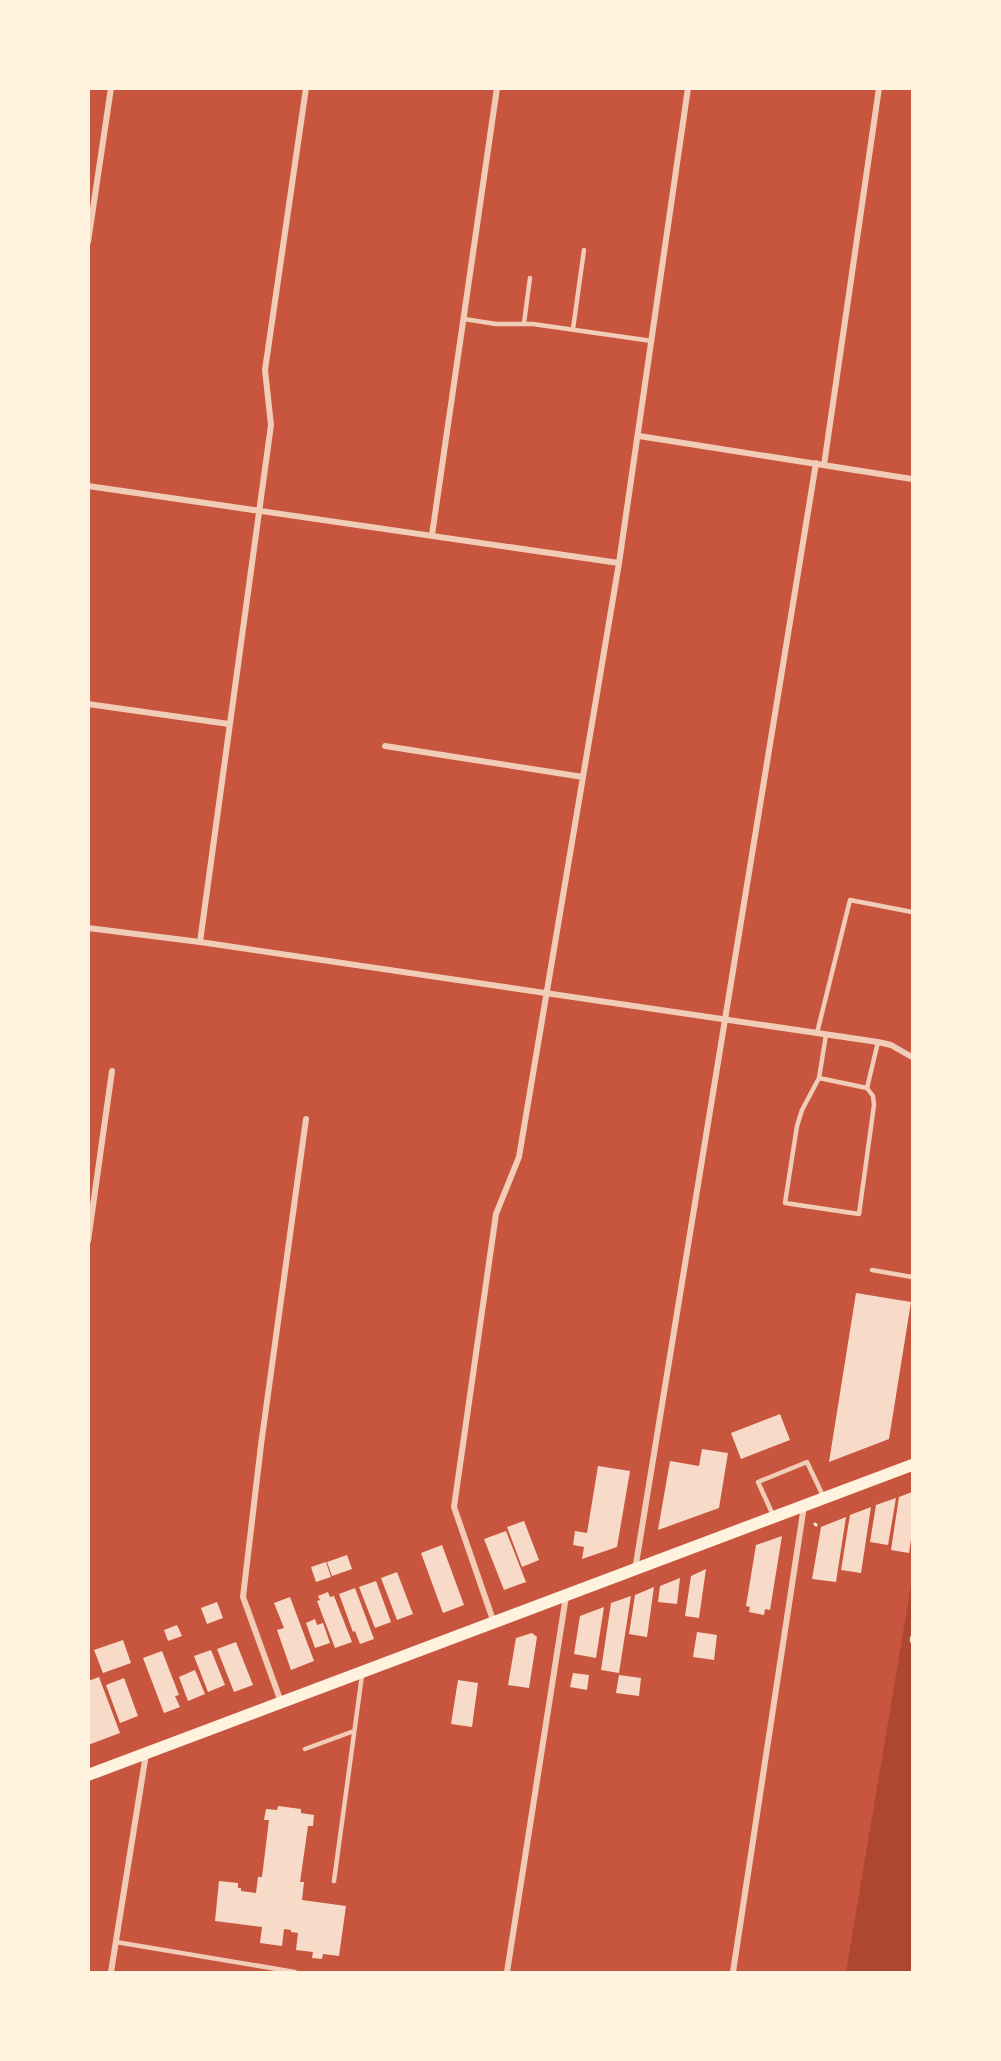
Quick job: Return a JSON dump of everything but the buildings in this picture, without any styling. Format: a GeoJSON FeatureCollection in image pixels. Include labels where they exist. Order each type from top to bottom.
{"type":"FeatureCollection","features":[{"type":"Feature","properties":{"kind":"main road"},"geometry":{"type":"LineString","coordinates":[[88,1775],[912,1465]]}},
{"type":"Feature","properties":{"kind":"street"},"geometry":{"type":"LineString","coordinates":[[88,242],[111,88]]}},
{"type":"Feature","properties":{"kind":"street"},"geometry":{"type":"LineString","coordinates":[[200,942],[271,425],[265,370],[306,88]]}},
{"type":"Feature","properties":{"kind":"street"},"geometry":{"type":"LineString","coordinates":[[432,536],[497,88]]}},
{"type":"Feature","properties":{"kind":"street"},"geometry":{"type":"LineString","coordinates":[[494,1623],[454,1507],[496,1214],[519,1157],[619,563],[688,88]]}},
{"type":"Feature","properties":{"kind":"street"},"geometry":{"type":"LineString","coordinates":[[824,465],[879,88]]}},
{"type":"Feature","properties":{"kind":"street"},"geometry":{"type":"LineString","coordinates":[[639,436],[912,479]]}},
{"type":"Feature","properties":{"kind":"street"},"geometry":{"type":"LineString","coordinates":[[635,1570],[816,463]]}},
{"type":"Feature","properties":{"kind":"street"},"geometry":{"type":"LineString","coordinates":[[88,486],[619,563]]}},
{"type":"Feature","properties":{"kind":"street"},"geometry":{"type":"LineString","coordinates":[[88,704],[229,724]]}},
{"type":"Feature","properties":{"kind":"street"},"geometry":{"type":"LineString","coordinates":[[385,746],[583,777]]}},
{"type":"Feature","properties":{"kind":"street"},"geometry":{"type":"LineString","coordinates":[[88,928],[200,942],[878,1042],[891,1045],[912,1057]]}},
{"type":"Feature","properties":{"kind":"street"},"geometry":{"type":"LineString","coordinates":[[88,1241],[112,1071]]}},
{"type":"Feature","properties":{"kind":"street"},"geometry":{"type":"LineString","coordinates":[[280,1702],[243,1597],[261,1446],[306,1119]]}},
{"type":"Feature","properties":{"kind":"street"},"geometry":{"type":"LineString","coordinates":[[733,1972],[804,1506]]}},
{"type":"Feature","properties":{"kind":"street"},"geometry":{"type":"LineString","coordinates":[[507,1972],[566,1596]]}},
{"type":"Feature","properties":{"kind":"street"},"geometry":{"type":"LineString","coordinates":[[111,1972],[146,1753]]}},
{"type":"Feature","properties":{"kind":"lane"},"geometry":{"type":"LineString","coordinates":[[573,329],[584,250]]}},
{"type":"Feature","properties":{"kind":"lane"},"geometry":{"type":"LineString","coordinates":[[524,323],[530,278]]}},
{"type":"Feature","properties":{"kind":"lane"},"geometry":{"type":"LineString","coordinates":[[464,319],[496,324],[524,323],[652,341]]}},
{"type":"Feature","properties":{"kind":"lane"},"geometry":{"type":"LineString","coordinates":[[817,1033],[850,900],[912,912]]}},
{"type":"Feature","properties":{"kind":"lane"},"geometry":{"type":"LineString","coordinates":[[819,1078],[867,1088],[873,1096],[874,1105],[859,1214],[785,1203],[797,1126],[802,1110],[819,1078],[826,1035]]}},
{"type":"Feature","properties":{"kind":"lane"},"geometry":{"type":"LineString","coordinates":[[867,1088],[878,1042]]}},
{"type":"Feature","properties":{"kind":"lane"},"geometry":{"type":"LineString","coordinates":[[872,1270],[912,1277]]}},
{"type":"Feature","properties":{"kind":"lane"},"geometry":{"type":"LineString","coordinates":[[774,1518],[758,1482],[807,1462],[824,1498]]}},
{"type":"Feature","properties":{"kind":"lane"},"geometry":{"type":"LineString","coordinates":[[334,1881],[362,1672]]}},
{"type":"Feature","properties":{"kind":"lane"},"geometry":{"type":"LineString","coordinates":[[305,1749],[354,1731]]}},
{"type":"Feature","properties":{"kind":"lane"},"geometry":{"type":"LineString","coordinates":[[116,1942],[294,1972]]}},
{"type":"Feature","properties":{"kind":"shaded area"},"geometry":{"type":"Polygon","coordinates":[[[912,1579],[912,1972],[846,1972],[912,1579]]]}}]}
